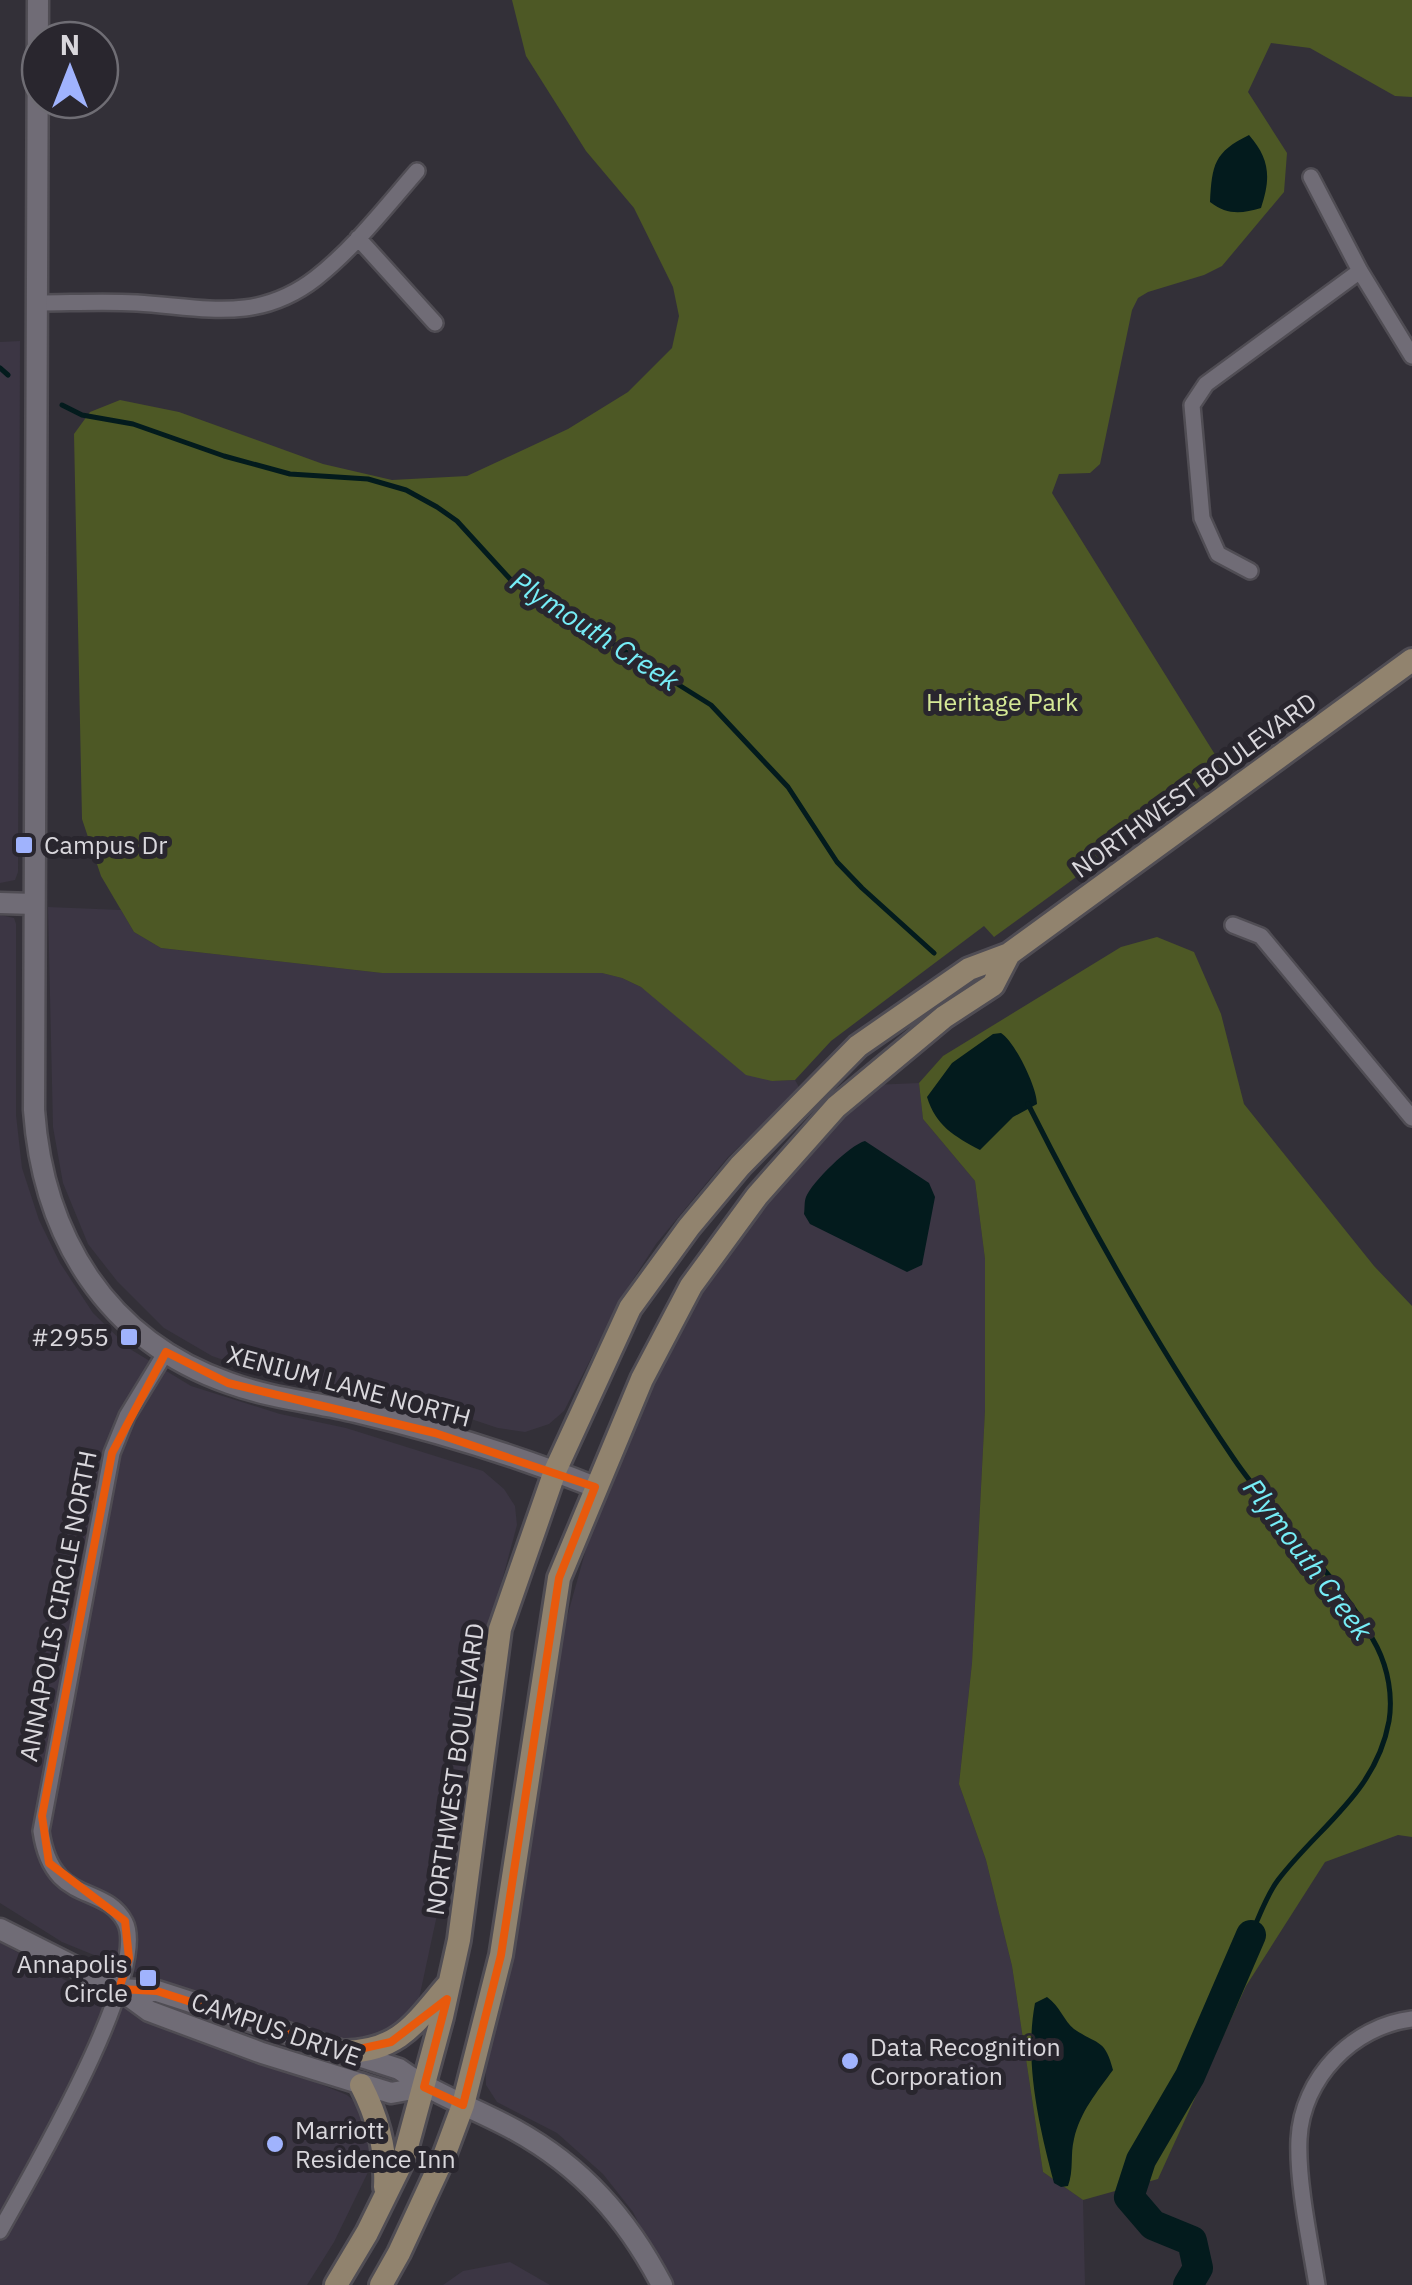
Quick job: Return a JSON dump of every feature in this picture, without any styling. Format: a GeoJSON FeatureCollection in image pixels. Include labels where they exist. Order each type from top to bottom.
{"type":"FeatureCollection","features":[{"type":"Feature","properties":{"kind":"main road","name":"NORTHWEST BOULEVARD"},"geometry":{"type":"LineString","coordinates":[[336,2285],[404,2158],[450,1984],[500,1629],[555,1471],[630,1308],[740,1166],[858,1046],[969,968],[1009,954],[1412,660]]}},
{"type":"Feature","properties":{"kind":"main road","name":"NORTHWEST BOULEVARD"},"geometry":{"type":"LineString","coordinates":[[380,2285],[400,2253],[463,2104],[501,1955],[559,1578],[642,1379],[691,1286],[756,1196],[836,1107],[944,1018],[993,985],[1009,954]]}},
{"type":"Feature","properties":{"kind":"main road"},"geometry":{"type":"LineString","coordinates":[[346,2052],[374,2051],[391,2042],[413,2026],[450,1984]]}},
{"type":"Feature","properties":{"kind":"main road"},"geometry":{"type":"LineString","coordinates":[[361,2085],[374,2110],[382,2139],[384,2197]]}},
{"type":"Feature","properties":{"kind":"street","name":"XENIUM LANE NORTH"},"geometry":{"type":"LineString","coordinates":[[38,0],[34,1110],[37,1154],[47,1197],[64,1239],[86,1275],[112,1307],[166,1352],[228,1383],[435,1432],[595,1487]]}},
{"type":"Feature","properties":{"kind":"street"},"geometry":{"type":"LineString","coordinates":[[37,303],[136,303],[218,312],[252,308],[284,297],[314,280],[417,172]]}},
{"type":"Feature","properties":{"kind":"street"},"geometry":{"type":"LineString","coordinates":[[1311,176],[1360,270],[1412,356]]}},
{"type":"Feature","properties":{"kind":"street"},"geometry":{"type":"LineString","coordinates":[[358,238],[435,323]]}},
{"type":"Feature","properties":{"kind":"street"},"geometry":{"type":"LineString","coordinates":[[1250,570],[1218,554],[1202,518],[1192,405],[1197,392],[1206,384],[1360,270]]}},
{"type":"Feature","properties":{"kind":"street"},"geometry":{"type":"LineString","coordinates":[[0,903],[34,904]]}},
{"type":"Feature","properties":{"kind":"street"},"geometry":{"type":"LineString","coordinates":[[1234,925],[1260,936],[1412,1118]]}},
{"type":"Feature","properties":{"kind":"street","name":"ANNAPOLIS CIRCLE NORTH"},"geometry":{"type":"LineString","coordinates":[[0,2231],[74,2092],[120,1988],[129,1958],[130,1938],[114,1909],[58,1876],[44,1847],[42,1816],[112,1453],[127,1416],[166,1352]]}},
{"type":"Feature","properties":{"kind":"street","name":"CAMPUS DRIVE"},"geometry":{"type":"LineString","coordinates":[[0,1930],[120,1988],[149,2011],[361,2085],[390,2093],[424,2087]]}},
{"type":"Feature","properties":{"kind":"street","name":"CAMPUS DRIVE"},"geometry":{"type":"LineString","coordinates":[[120,1988],[157,1991],[399,2069],[424,2087],[552,2152],[586,2179],[642,2246],[662,2285]]}},
{"type":"Feature","properties":{"kind":"street"},"geometry":{"type":"LineString","coordinates":[[1316,2285],[1300,2162],[1303,2113],[1325,2069],[1341,2051],[1383,2025],[1412,2019]]}},
{"type":"Feature","properties":{"kind":"highlighted area"},"geometry":{"type":"Polygon","coordinates":[[[166,1352],[228,1383],[435,1433],[595,1487],[559,1578],[501,1955],[463,2105],[424,2087],[447,1999],[391,2042],[346,2052],[157,1991],[119,1989],[129,1958],[125,1921],[49,1863],[42,1816],[112,1453],[166,1352]]]}},
{"type":"Feature","properties":{"kind":"shaded area"},"geometry":{"type":"Polygon","coordinates":[[[1249,135],[1265,161],[1267,178],[1261,208],[1228,211],[1210,202],[1214,169],[1228,147],[1249,135]]]}},
{"type":"Feature","properties":{"kind":"shaded area"},"geometry":{"type":"Polygon","coordinates":[[[20,341],[18,872],[15,880],[0,883],[0,342],[20,341]]]}},
{"type":"Feature","properties":{"kind":"shaded area"},"geometry":{"type":"Polygon","coordinates":[[[48,907],[121,910],[134,932],[161,948],[382,973],[602,973],[641,987],[772,1081],[795,1080],[800,1089],[728,1157],[656,1244],[625,1292],[564,1411],[549,1424],[525,1432],[498,1428],[426,1404],[261,1373],[212,1356],[164,1328],[117,1281],[88,1244],[63,1183],[53,1127],[48,907]]]}},
{"type":"Feature","properties":{"kind":"shaded area"},"geometry":{"type":"Polygon","coordinates":[[[0,915],[14,918],[16,924],[16,1115],[22,1168],[39,1220],[60,1263],[93,1313],[130,1349],[191,1386],[483,1471],[504,1489],[515,1506],[517,1525],[493,1614],[455,1831],[417,2008],[409,2020],[366,2041],[345,2040],[185,1992],[62,1942],[0,1903],[0,915]]]}},
{"type":"Feature","properties":{"kind":"shaded area"},"geometry":{"type":"Polygon","coordinates":[[[1001,1033],[1024,1066],[1037,1104],[1013,1117],[980,1150],[947,1129],[935,1116],[927,1097],[952,1063],[993,1034],[1001,1033]]]}},
{"type":"Feature","properties":{"kind":"shaded area"},"geometry":{"type":"Polygon","coordinates":[[[919,1083],[923,1119],[975,1181],[985,1259],[985,1410],[972,1663],[959,1784],[986,1860],[1012,1966],[1043,2172],[1083,2200],[1085,2285],[669,2285],[633,2212],[603,2174],[557,2133],[497,2102],[486,2085],[485,2058],[523,1904],[562,1635],[593,1524],[653,1371],[717,1261],[780,1178],[872,1085],[919,1083]]]}},
{"type":"Feature","properties":{"kind":"shaded area"},"geometry":{"type":"Polygon","coordinates":[[[865,1141],[929,1183],[935,1197],[922,1265],[907,1272],[810,1224],[804,1214],[806,1197],[816,1182],[841,1157],[865,1141]]]}},
{"type":"Feature","properties":{"kind":"shaded area"},"geometry":{"type":"Polygon","coordinates":[[[0,1942],[65,1980],[347,2095],[366,2111],[373,2138],[370,2168],[334,2242],[307,2285],[0,2285],[0,1942]]]}},
{"type":"Feature","properties":{"kind":"shaded area"},"geometry":{"type":"Polygon","coordinates":[[[1047,1997],[1074,2029],[1103,2047],[1113,2070],[1080,2120],[1070,2180],[1068,2186],[1061,2187],[1054,2183],[1048,2161],[1032,2071],[1035,2003],[1047,1997]]]}},
{"type":"Feature","properties":{"kind":"shaded area"},"geometry":{"type":"Polygon","coordinates":[[[510,2262],[550,2285],[443,2285],[463,2271],[510,2262]]]}},
{"type":"Feature","properties":{"kind":"green space","name":"Heritage Park"},"geometry":{"type":"Polygon","coordinates":[[[512,0],[1412,0],[1412,97],[1395,96],[1310,48],[1271,43],[1248,92],[1287,153],[1284,192],[1222,266],[1138,298],[1132,310],[1100,464],[1090,473],[1059,474],[1052,493],[1224,769],[994,937],[984,926],[831,1041],[795,1080],[772,1081],[746,1075],[641,987],[602,973],[382,973],[161,948],[134,932],[101,876],[82,819],[74,434],[90,412],[120,400],[179,412],[323,464],[392,480],[467,476],[568,429],[628,392],[672,348],[679,316],[673,287],[634,208],[586,151],[526,56],[512,0]]]}},
{"type":"Feature","properties":{"kind":"green space"},"geometry":{"type":"Polygon","coordinates":[[[1157,937],[1194,952],[1221,1014],[1244,1104],[1374,1266],[1412,1306],[1412,1837],[1398,1835],[1325,1862],[1246,1986],[1158,2179],[1083,2200],[1043,2172],[1012,1966],[986,1860],[959,1784],[972,1663],[985,1410],[985,1259],[975,1181],[923,1119],[919,1083],[943,1056],[1121,947],[1157,937]]]}},
{"type":"Feature","properties":{"kind":"waterway","name":"Plymouth Creek"},"geometry":{"type":"LineString","coordinates":[[0,368],[8,375]]}},
{"type":"Feature","properties":{"kind":"waterway","name":"Plymouth Creek"},"geometry":{"type":"LineString","coordinates":[[62,405],[82,415],[133,424],[290,474],[368,479],[406,490],[437,507],[457,521],[511,580],[711,705],[788,787],[837,862],[934,953]]}},
{"type":"Feature","properties":{"kind":"waterway","name":"Plymouth Creek"},"geometry":{"type":"LineString","coordinates":[[1028,1104],[1100,1241],[1178,1373],[1251,1483],[1346,1597],[1377,1647],[1387,1673],[1389,1721],[1372,1769],[1344,1807],[1278,1880],[1251,1935]]}},
{"type":"Feature","properties":{"kind":"waterway","name":"Plymouth Creek"},"geometry":{"type":"LineString","coordinates":[[1188,2285],[1198,2268],[1192,2241],[1153,2225],[1129,2197],[1141,2160],[1190,2076],[1251,1935]]}},
{"type":"Feature","properties":{"kind":"place","name":"Campus Dr"},"geometry":{"type":"Point","coordinates":[24,845]}},
{"type":"Feature","properties":{"kind":"place","name":"#2955"},"geometry":{"type":"Point","coordinates":[129,1337]}},
{"type":"Feature","properties":{"kind":"place","name":"Annapolis Circle"},"geometry":{"type":"Point","coordinates":[148,1978]}},
{"type":"Feature","properties":{"kind":"place","name":"Data Recognition Corporation"},"geometry":{"type":"Point","coordinates":[850,2061]}},
{"type":"Feature","properties":{"kind":"place","name":"Marriott Residence Inn"},"geometry":{"type":"Point","coordinates":[275,2144]}}]}
